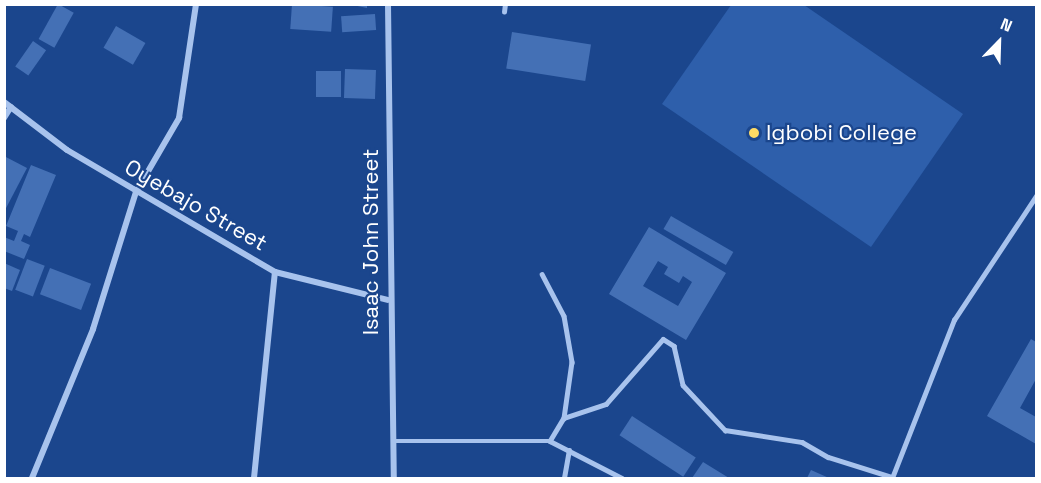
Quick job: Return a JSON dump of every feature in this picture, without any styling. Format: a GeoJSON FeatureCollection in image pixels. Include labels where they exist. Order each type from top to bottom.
{"type":"FeatureCollection","features":[{"type":"Feature","properties":{"kind":"street"},"geometry":{"type":"LineString","coordinates":[[32,478],[93,329],[136,192],[179,118],[196,4]]}},
{"type":"Feature","properties":{"kind":"street","name":"Isaac John Street"},"geometry":{"type":"LineString","coordinates":[[388,4],[388,300],[394,478]]}},
{"type":"Feature","properties":{"kind":"street","name":"Oyebajo Street"},"geometry":{"type":"LineString","coordinates":[[4,102],[136,192],[275,272],[388,300]]}},
{"type":"Feature","properties":{"kind":"street"},"geometry":{"type":"LineString","coordinates":[[4,118],[11,107]]}},
{"type":"Feature","properties":{"kind":"street"},"geometry":{"type":"LineString","coordinates":[[254,478],[275,272]]}},
{"type":"Feature","properties":{"kind":"lane"},"geometry":{"type":"LineString","coordinates":[[504,12],[505,4]]}},
{"type":"Feature","properties":{"kind":"lane"},"geometry":{"type":"LineString","coordinates":[[564,418],[606,404],[663,339],[674,346],[683,386],[725,430],[802,442],[828,457],[892,478],[954,320],[1036,196]]}},
{"type":"Feature","properties":{"kind":"lane"},"geometry":{"type":"LineString","coordinates":[[542,274],[570,340],[564,418],[550,441]]}},
{"type":"Feature","properties":{"kind":"lane"},"geometry":{"type":"LineString","coordinates":[[393,441],[550,441],[622,478]]}},
{"type":"Feature","properties":{"kind":"lane"},"geometry":{"type":"LineString","coordinates":[[564,478],[569,450]]}},
{"type":"Feature","properties":{"kind":"shaded area"},"geometry":{"type":"Polygon","coordinates":[[[731,5],[804,5],[963,114],[871,247],[662,104],[731,5]]]}},
{"type":"Feature","properties":{"kind":"building"},"geometry":{"type":"Polygon","coordinates":[[[58,4],[74,13],[54,48],[39,39],[58,4]]]}},
{"type":"Feature","properties":{"kind":"building"},"geometry":{"type":"Polygon","coordinates":[[[292,4],[333,7],[331,32],[290,29],[292,4]]]}},
{"type":"Feature","properties":{"kind":"building"},"geometry":{"type":"Polygon","coordinates":[[[348,4],[367,4],[367,8],[348,4]]]}},
{"type":"Feature","properties":{"kind":"building"},"geometry":{"type":"Polygon","coordinates":[[[375,14],[376,30],[342,32],[341,16],[375,14]]]}},
{"type":"Feature","properties":{"kind":"building"},"geometry":{"type":"Polygon","coordinates":[[[116,26],[145,43],[133,65],[104,48],[116,26]]]}},
{"type":"Feature","properties":{"kind":"building"},"geometry":{"type":"Polygon","coordinates":[[[512,32],[591,45],[585,81],[506,69],[512,32]]]}},
{"type":"Feature","properties":{"kind":"building"},"geometry":{"type":"Polygon","coordinates":[[[33,41],[46,50],[28,76],[15,66],[33,41]]]}},
{"type":"Feature","properties":{"kind":"building"},"geometry":{"type":"Polygon","coordinates":[[[345,69],[376,70],[375,99],[344,98],[345,69]]]}},
{"type":"Feature","properties":{"kind":"building"},"geometry":{"type":"Polygon","coordinates":[[[316,71],[341,71],[341,97],[316,97],[316,71]]]}},
{"type":"Feature","properties":{"kind":"building"},"geometry":{"type":"Polygon","coordinates":[[[4,156],[27,168],[4,212],[4,156]]]}},
{"type":"Feature","properties":{"kind":"building"},"geometry":{"type":"Polygon","coordinates":[[[31,165],[56,175],[30,237],[24,234],[21,241],[30,245],[24,259],[4,251],[4,237],[14,241],[18,231],[6,226],[31,165]]]}},
{"type":"Feature","properties":{"kind":"building"},"geometry":{"type":"Polygon","coordinates":[[[671,216],[733,252],[726,265],[664,229],[671,216]]]}},
{"type":"Feature","properties":{"kind":"building"},"geometry":{"type":"Polygon","coordinates":[[[649,227],[726,273],[686,340],[609,294],[649,227]],[[658,261],[643,286],[678,306],[692,282],[683,276],[679,283],[664,274],[668,267],[658,261]]]}},
{"type":"Feature","properties":{"kind":"building"},"geometry":{"type":"Polygon","coordinates":[[[27,259],[45,266],[33,297],[15,290],[27,259]]]}},
{"type":"Feature","properties":{"kind":"building"},"geometry":{"type":"Polygon","coordinates":[[[4,263],[20,270],[12,291],[4,288],[4,263]]]}},
{"type":"Feature","properties":{"kind":"building"},"geometry":{"type":"Polygon","coordinates":[[[50,268],[91,284],[81,310],[40,294],[50,268]]]}},
{"type":"Feature","properties":{"kind":"building"},"geometry":{"type":"Polygon","coordinates":[[[1031,339],[1036,342],[1036,379],[1020,408],[1036,417],[1036,444],[987,416],[1031,339]]]}},
{"type":"Feature","properties":{"kind":"building"},"geometry":{"type":"Polygon","coordinates":[[[632,416],[696,457],[683,477],[619,435],[632,416]]]}},
{"type":"Feature","properties":{"kind":"building"},"geometry":{"type":"Polygon","coordinates":[[[703,462],[729,478],[692,478],[703,462]]]}},
{"type":"Feature","properties":{"kind":"building"},"geometry":{"type":"Polygon","coordinates":[[[811,470],[829,478],[807,478],[811,470]]]}},
{"type":"Feature","properties":{"kind":"place","name":"Igbobi College"},"geometry":{"type":"Point","coordinates":[754,133]}}]}
